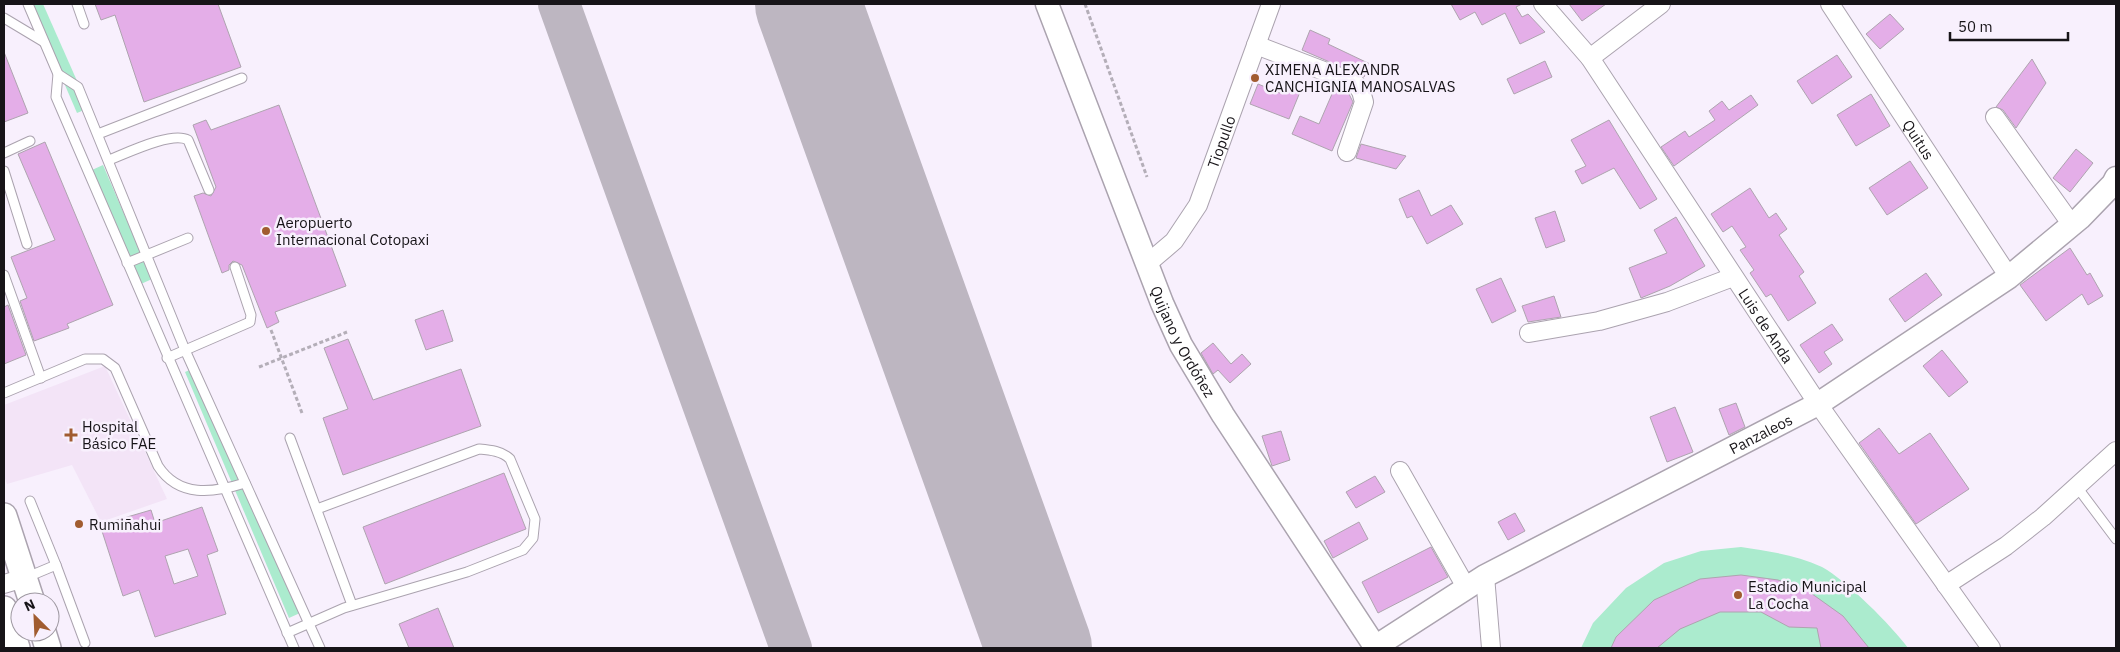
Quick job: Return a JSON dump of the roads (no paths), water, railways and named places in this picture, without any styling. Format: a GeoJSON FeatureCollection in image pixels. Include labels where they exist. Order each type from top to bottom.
{"type":"FeatureCollection","features":[{"type":"Feature","properties":{"kind":"main road"},"geometry":{"type":"LineString","coordinates":[[4,516],[14,581],[23,592]]}},
{"type":"Feature","properties":{"kind":"main road"},"geometry":{"type":"LineString","coordinates":[[4,610],[16,648]]}},
{"type":"Feature","properties":{"kind":"street","name":"Quijano y Ordóñez"},"geometry":{"type":"LineString","coordinates":[[1047,4],[1162,303],[1181,345],[1224,415],[1376,648]]}},
{"type":"Feature","properties":{"kind":"street","name":"Tiopullo"},"geometry":{"type":"LineString","coordinates":[[1147,264],[1174,241],[1198,205],[1271,4]]}},
{"type":"Feature","properties":{"kind":"street","name":"Luis de Anda"},"geometry":{"type":"LineString","coordinates":[[1543,4],[1590,58],[1818,404],[1991,648]]}},
{"type":"Feature","properties":{"kind":"street"},"geometry":{"type":"LineString","coordinates":[[1590,58],[1661,4]]}},
{"type":"Feature","properties":{"kind":"street","name":"Quitus"},"geometry":{"type":"LineString","coordinates":[[1830,4],[2009,277]]}},
{"type":"Feature","properties":{"kind":"street"},"geometry":{"type":"LineString","coordinates":[[1256,44],[1355,83],[1361,91],[1364,102],[1347,152]]}},
{"type":"Feature","properties":{"kind":"street"},"geometry":{"type":"LineString","coordinates":[[1995,117],[2072,225]]}},
{"type":"Feature","properties":{"kind":"street","name":"Panzaleos"},"geometry":{"type":"LineString","coordinates":[[1376,648],[1475,581],[1818,404],[2009,277],[2072,225],[2115,183]]}},
{"type":"Feature","properties":{"kind":"street"},"geometry":{"type":"LineString","coordinates":[[1529,333],[1616,316],[1667,302],[1733,277]]}},
{"type":"Feature","properties":{"kind":"street"},"geometry":{"type":"LineString","coordinates":[[1946,585],[2006,546],[2077,487],[2116,451]]}},
{"type":"Feature","properties":{"kind":"street"},"geometry":{"type":"LineString","coordinates":[[1400,471],[1475,581],[1491,648]]}},
{"type":"Feature","properties":{"kind":"lane"},"geometry":{"type":"LineString","coordinates":[[28,4],[58,74],[56,97],[167,358],[294,648]]}},
{"type":"Feature","properties":{"kind":"lane"},"geometry":{"type":"LineString","coordinates":[[78,4],[84,24]]}},
{"type":"Feature","properties":{"kind":"lane"},"geometry":{"type":"LineString","coordinates":[[4,18],[44,42]]}},
{"type":"Feature","properties":{"kind":"lane"},"geometry":{"type":"LineString","coordinates":[[58,74],[78,87],[185,350],[320,648]]}},
{"type":"Feature","properties":{"kind":"lane"},"geometry":{"type":"LineString","coordinates":[[98,134],[242,78]]}},
{"type":"Feature","properties":{"kind":"lane"},"geometry":{"type":"LineString","coordinates":[[109,160],[170,138],[181,136],[188,140],[209,190]]}},
{"type":"Feature","properties":{"kind":"lane"},"geometry":{"type":"LineString","coordinates":[[4,153],[30,141]]}},
{"type":"Feature","properties":{"kind":"lane"},"geometry":{"type":"LineString","coordinates":[[4,172],[27,244]]}},
{"type":"Feature","properties":{"kind":"lane"},"geometry":{"type":"LineString","coordinates":[[127,263],[188,238]]}},
{"type":"Feature","properties":{"kind":"lane"},"geometry":{"type":"LineString","coordinates":[[167,358],[250,322],[251,315],[235,267]]}},
{"type":"Feature","properties":{"kind":"lane"},"geometry":{"type":"LineString","coordinates":[[4,275],[41,378]]}},
{"type":"Feature","properties":{"kind":"lane"},"geometry":{"type":"LineString","coordinates":[[4,393],[91,358],[108,361],[114,368],[162,472],[173,483],[191,490],[213,492],[245,483]]}},
{"type":"Feature","properties":{"kind":"lane"},"geometry":{"type":"LineString","coordinates":[[290,438],[352,605]]}},
{"type":"Feature","properties":{"kind":"lane"},"geometry":{"type":"LineString","coordinates":[[287,633],[352,605],[467,572],[516,554],[523,550],[533,538],[536,525],[533,512],[510,459],[496,451],[479,449],[317,509]]}},
{"type":"Feature","properties":{"kind":"lane"},"geometry":{"type":"LineString","coordinates":[[2077,487],[2116,539]]}},
{"type":"Feature","properties":{"kind":"lane"},"geometry":{"type":"LineString","coordinates":[[30,501],[86,644]]}},
{"type":"Feature","properties":{"kind":"lane"},"geometry":{"type":"LineString","coordinates":[[14,581],[56,565]]}},
{"type":"Feature","properties":{"kind":"place","name":"XIMENA ALEXANDR CANCHIGNIA MANOSALVAS"},"geometry":{"type":"Point","coordinates":[1255,78]}},
{"type":"Feature","properties":{"kind":"place","name":"Aeropuerto Internacional Cotopaxi"},"geometry":{"type":"Point","coordinates":[266,231]}},
{"type":"Feature","properties":{"kind":"place","name":"Hospital Básico FAE"},"geometry":{"type":"Point","coordinates":[71,435]}},
{"type":"Feature","properties":{"kind":"place","name":"Rumiñahui"},"geometry":{"type":"Point","coordinates":[79,524]}},
{"type":"Feature","properties":{"kind":"place","name":"Estadio Municipal La Cocha"},"geometry":{"type":"Point","coordinates":[1738,595]}}]}
